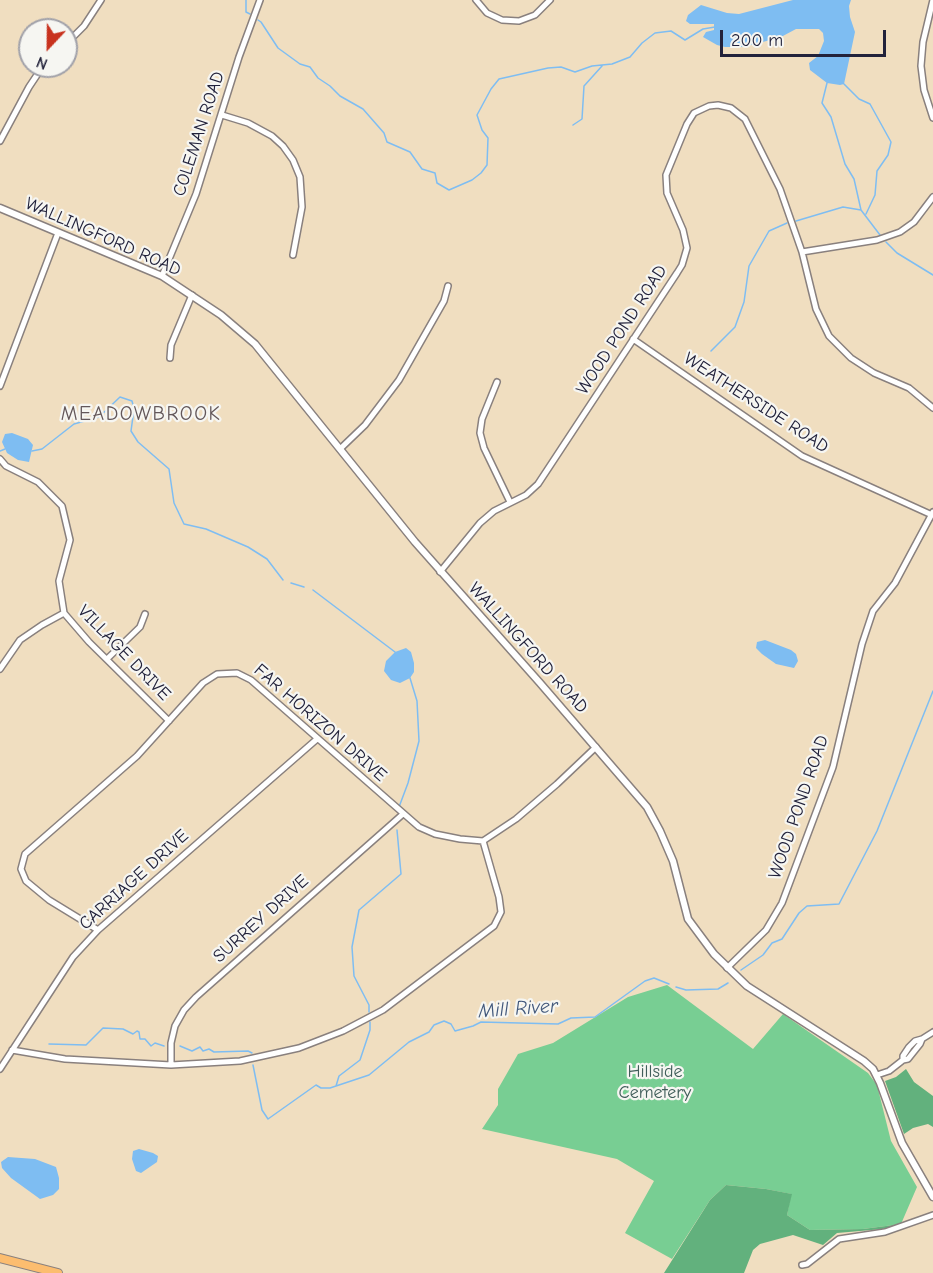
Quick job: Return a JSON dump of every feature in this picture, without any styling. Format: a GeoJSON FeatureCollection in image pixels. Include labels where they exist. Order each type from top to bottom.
{"type":"FeatureCollection","features":[{"type":"Feature","properties":{"kind":"main road"},"geometry":{"type":"LineString","coordinates":[[0,1258],[58,1273]]}},
{"type":"Feature","properties":{"kind":"street"},"geometry":{"type":"LineString","coordinates":[[78,32],[91,18],[101,0]]}},
{"type":"Feature","properties":{"kind":"street","name":"COLEMAN ROAD"},"geometry":{"type":"LineString","coordinates":[[162,276],[189,213],[239,57],[260,0]]}},
{"type":"Feature","properties":{"kind":"street"},"geometry":{"type":"LineString","coordinates":[[476,0],[487,13],[501,20],[519,21],[535,15],[550,0]]}},
{"type":"Feature","properties":{"kind":"street"},"geometry":{"type":"LineString","coordinates":[[933,0],[923,42],[921,66],[924,90],[933,118]]}},
{"type":"Feature","properties":{"kind":"street"},"geometry":{"type":"LineString","coordinates":[[0,141],[35,78]]}},
{"type":"Feature","properties":{"kind":"street","name":"WOOD POND ROAD"},"geometry":{"type":"LineString","coordinates":[[440,572],[480,524],[494,511],[526,495],[538,484],[677,273],[687,248],[683,230],[669,201],[666,175],[687,124],[694,113],[709,106],[725,106],[736,111],[745,119],[780,189],[802,252],[816,309],[829,336],[851,358],[874,373],[909,388],[933,408]]}},
{"type":"Feature","properties":{"kind":"street"},"geometry":{"type":"LineString","coordinates":[[222,115],[248,123],[272,136],[293,160],[300,177],[302,207],[293,255]]}},
{"type":"Feature","properties":{"kind":"street"},"geometry":{"type":"LineString","coordinates":[[802,252],[877,240],[900,232],[914,222],[933,197]]}},
{"type":"Feature","properties":{"kind":"street","name":"WALLINGFORD ROAD"},"geometry":{"type":"LineString","coordinates":[[0,208],[162,276],[237,327],[255,344],[440,572],[596,747],[651,813],[673,861],[688,919],[700,937],[727,968],[760,996],[864,1061],[877,1075],[899,1137],[933,1197]]}},
{"type":"Feature","properties":{"kind":"street"},"geometry":{"type":"LineString","coordinates":[[0,386],[58,232]]}},
{"type":"Feature","properties":{"kind":"street"},"geometry":{"type":"LineString","coordinates":[[340,449],[365,425],[399,380],[444,301],[448,286]]}},
{"type":"Feature","properties":{"kind":"street"},"geometry":{"type":"LineString","coordinates":[[171,358],[171,345],[192,295]]}},
{"type":"Feature","properties":{"kind":"street","name":"WEATHERSIDE ROAD"},"geometry":{"type":"LineString","coordinates":[[633,339],[802,456],[932,513]]}},
{"type":"Feature","properties":{"kind":"street"},"geometry":{"type":"LineString","coordinates":[[497,382],[482,419],[480,433],[484,448],[510,502]]}},
{"type":"Feature","properties":{"kind":"street","name":"VILLAGE DRIVE"},"geometry":{"type":"LineString","coordinates":[[0,459],[6,466],[38,482],[62,506],[70,540],[58,581],[64,613],[89,642],[169,721]]}},
{"type":"Feature","properties":{"kind":"street","name":"WOOD POND ROAD"},"geometry":{"type":"LineString","coordinates":[[727,968],[766,930],[782,903],[833,767],[862,644],[873,611],[895,583],[932,513]]}},
{"type":"Feature","properties":{"kind":"street"},"geometry":{"type":"LineString","coordinates":[[0,669],[20,640],[64,613]]}},
{"type":"Feature","properties":{"kind":"street"},"geometry":{"type":"LineString","coordinates":[[107,659],[140,627],[146,614]]}},
{"type":"Feature","properties":{"kind":"street","name":"FAR HORIZON DRIVE"},"geometry":{"type":"LineString","coordinates":[[98,930],[49,900],[26,881],[21,869],[24,854],[137,756],[203,683],[217,674],[229,672],[240,674],[251,680],[419,827],[435,834],[483,841]]}},
{"type":"Feature","properties":{"kind":"street","name":"CARRIAGE DRIVE"},"geometry":{"type":"LineString","coordinates":[[0,1069],[73,957],[98,930],[317,739]]}},
{"type":"Feature","properties":{"kind":"street"},"geometry":{"type":"LineString","coordinates":[[12,1050],[64,1059],[171,1065],[240,1061],[299,1048],[344,1031],[383,1010],[494,926],[501,912],[483,841],[516,819],[596,747]]}},
{"type":"Feature","properties":{"kind":"street","name":"SURREY DRIVE"},"geometry":{"type":"LineString","coordinates":[[171,1065],[171,1043],[175,1026],[184,1010],[196,997],[403,814]]}},
{"type":"Feature","properties":{"kind":"street"},"geometry":{"type":"LineString","coordinates":[[877,1075],[909,1059],[922,1039],[933,1032]]}},
{"type":"Feature","properties":{"kind":"street"},"geometry":{"type":"LineString","coordinates":[[802,1265],[807,1264],[839,1239],[885,1232],[933,1215]]}},
{"type":"Feature","properties":{"kind":"green space","name":"Hillside Cemetery"},"geometry":{"type":"Polygon","coordinates":[[[667,985],[753,1049],[783,1014],[868,1073],[877,1085],[891,1141],[917,1187],[901,1224],[863,1229],[810,1230],[787,1215],[791,1194],[726,1185],[710,1200],[672,1259],[625,1233],[654,1181],[617,1159],[482,1129],[498,1105],[498,1089],[518,1054],[553,1043],[628,997],[667,985]]]}},
{"type":"Feature","properties":{"kind":"green space"},"geometry":{"type":"Polygon","coordinates":[[[906,1069],[914,1082],[933,1096],[933,1127],[928,1124],[913,1128],[904,1134],[885,1081],[896,1077],[906,1069]]]}},
{"type":"Feature","properties":{"kind":"green space"},"geometry":{"type":"Polygon","coordinates":[[[726,1185],[792,1194],[787,1215],[810,1230],[863,1229],[901,1224],[883,1229],[837,1233],[823,1245],[793,1235],[760,1244],[753,1250],[744,1273],[664,1273],[710,1200],[726,1185]]]}},
{"type":"Feature","properties":{"kind":"water"},"geometry":{"type":"Polygon","coordinates":[[[793,0],[851,0],[850,17],[855,32],[844,84],[827,83],[810,70],[809,63],[818,56],[824,41],[823,33],[819,29],[796,29],[781,37],[759,43],[743,47],[725,47],[703,37],[706,32],[714,30],[714,24],[690,24],[686,21],[688,15],[701,5],[739,14],[793,0]]]}},
{"type":"Feature","properties":{"kind":"water"},"geometry":{"type":"Polygon","coordinates":[[[12,433],[28,439],[33,445],[29,462],[18,460],[7,453],[2,442],[5,434],[12,433]]]}},
{"type":"Feature","properties":{"kind":"water"},"geometry":{"type":"Polygon","coordinates":[[[765,640],[796,654],[798,661],[794,668],[776,664],[762,654],[756,648],[757,642],[765,640]]]}},
{"type":"Feature","properties":{"kind":"water"},"geometry":{"type":"Polygon","coordinates":[[[406,648],[411,652],[414,672],[410,678],[400,683],[391,680],[384,671],[386,661],[395,652],[406,648]]]}},
{"type":"Feature","properties":{"kind":"water"},"geometry":{"type":"Polygon","coordinates":[[[139,1149],[158,1156],[157,1162],[141,1173],[136,1171],[132,1159],[133,1151],[139,1149]]]}},
{"type":"Feature","properties":{"kind":"water"},"geometry":{"type":"Polygon","coordinates":[[[8,1157],[35,1159],[56,1167],[59,1189],[53,1195],[40,1199],[11,1178],[2,1168],[1,1162],[8,1157]]]}},
{"type":"Feature","properties":{"kind":"waterway"},"geometry":{"type":"LineString","coordinates":[[246,0],[246,12],[250,14]]}},
{"type":"Feature","properties":{"kind":"waterway"},"geometry":{"type":"LineString","coordinates":[[258,20],[278,48],[300,64],[310,67],[318,78],[340,96],[363,109],[384,133],[387,142],[410,152],[422,169],[435,173],[437,183],[449,190],[472,180],[487,165],[488,138],[482,130],[477,115],[499,79],[548,68],[561,67],[575,72],[592,66],[612,64],[630,57],[655,33],[671,31],[685,40],[703,29],[715,27]]}},
{"type":"Feature","properties":{"kind":"waterway"},"geometry":{"type":"LineString","coordinates":[[573,125],[582,119],[584,86],[602,66]]}},
{"type":"Feature","properties":{"kind":"waterway"},"geometry":{"type":"LineString","coordinates":[[827,83],[822,103],[831,117],[845,164],[854,179],[861,210],[880,235]]}},
{"type":"Feature","properties":{"kind":"waterway"},"geometry":{"type":"LineString","coordinates":[[844,84],[859,99],[870,104],[891,142],[888,155],[877,171],[875,195],[866,214]]}},
{"type":"Feature","properties":{"kind":"waterway"},"geometry":{"type":"LineString","coordinates":[[796,221],[843,207],[861,210]]}},
{"type":"Feature","properties":{"kind":"waterway"},"geometry":{"type":"LineString","coordinates":[[711,351],[735,327],[744,302],[749,266],[769,231],[787,223]]}},
{"type":"Feature","properties":{"kind":"waterway"},"geometry":{"type":"LineString","coordinates":[[886,242],[897,253],[933,275]]}},
{"type":"Feature","properties":{"kind":"waterway"},"geometry":{"type":"LineString","coordinates":[[32,451],[42,449],[74,424],[99,417],[120,397],[132,401],[134,409],[131,431],[138,442],[169,469],[174,503],[184,524],[206,529],[248,547],[267,559],[283,580]]}},
{"type":"Feature","properties":{"kind":"waterway"},"geometry":{"type":"LineString","coordinates":[[0,451],[5,449]]}},
{"type":"Feature","properties":{"kind":"waterway"},"geometry":{"type":"LineString","coordinates":[[291,583],[304,587]]}},
{"type":"Feature","properties":{"kind":"waterway"},"geometry":{"type":"LineString","coordinates":[[313,590],[395,652]]}},
{"type":"Feature","properties":{"kind":"waterway"},"geometry":{"type":"LineString","coordinates":[[399,807],[419,741],[417,701],[410,678]]}},
{"type":"Feature","properties":{"kind":"waterway","name":"Mill River"},"geometry":{"type":"LineString","coordinates":[[741,970],[763,955],[772,943],[782,939],[799,913],[807,906],[839,904],[877,831],[933,691]]}},
{"type":"Feature","properties":{"kind":"waterway"},"geometry":{"type":"LineString","coordinates":[[369,1012],[369,1005],[354,976],[352,947],[359,910],[401,874],[397,830]]}},
{"type":"Feature","properties":{"kind":"waterway","name":"Mill River"},"geometry":{"type":"LineString","coordinates":[[253,1065],[262,1110],[268,1119],[316,1085],[321,1088],[330,1088],[369,1075],[409,1042],[444,1021],[451,1024],[455,1031],[481,1022],[558,1024],[571,1018],[595,1017],[645,981],[654,978],[669,984]]}},
{"type":"Feature","properties":{"kind":"waterway","name":"Mill River"},"geometry":{"type":"LineString","coordinates":[[676,987],[686,990],[718,989],[728,983]]}},
{"type":"Feature","properties":{"kind":"waterway"},"geometry":{"type":"LineString","coordinates":[[336,1086],[339,1076],[360,1060],[370,1030],[370,1022]]}},
{"type":"Feature","properties":{"kind":"waterway","name":"Mill River"},"geometry":{"type":"LineString","coordinates":[[49,1044],[86,1045],[103,1028],[123,1029],[133,1034],[137,1031],[140,1039],[145,1039],[151,1046],[155,1043],[164,1046]]}},
{"type":"Feature","properties":{"kind":"waterway","name":"Mill River"},"geometry":{"type":"LineString","coordinates":[[180,1046],[192,1051],[200,1047],[203,1051],[209,1049],[214,1052],[248,1051],[252,1053]]}},
{"type":"Feature","properties":{"kind":"district","name":"MEADOWBROOK"},"geometry":{"type":"Point","coordinates":[141,414]}}]}
